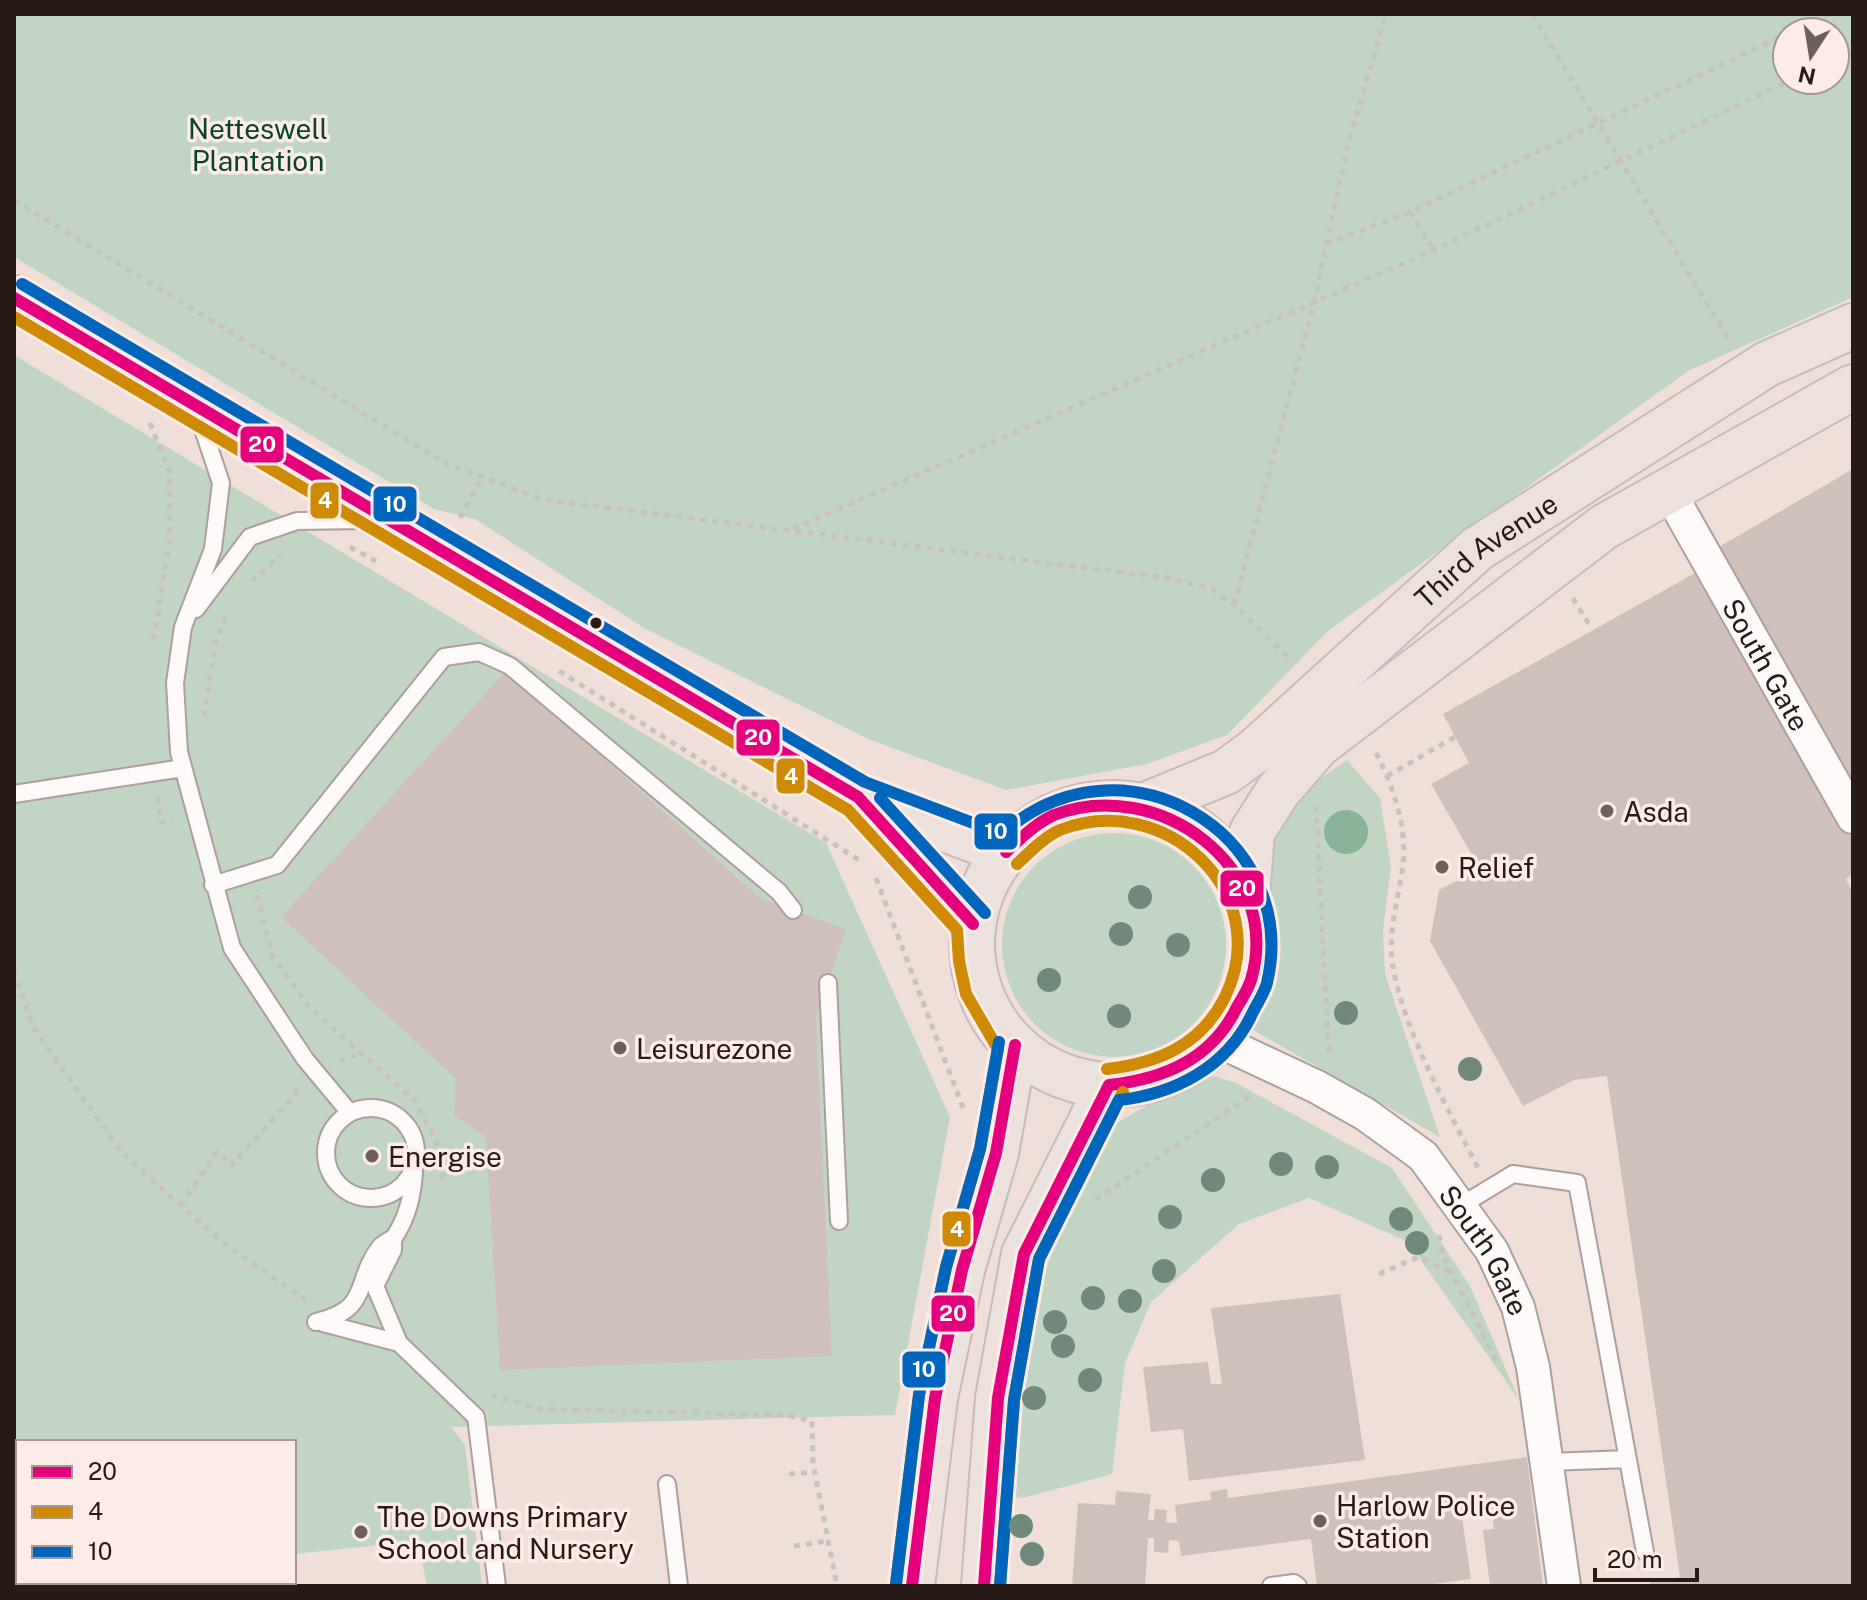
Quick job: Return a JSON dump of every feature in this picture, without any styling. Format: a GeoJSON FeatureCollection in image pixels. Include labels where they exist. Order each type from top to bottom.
{"type":"FeatureCollection","features":[{"type":"Feature","properties":{"kind":"main road"},"geometry":{"type":"LineString","coordinates":[[14,298],[858,797],[1006,852]]}},
{"type":"Feature","properties":{"kind":"main road","name":"Third Avenue"},"geometry":{"type":"LineString","coordinates":[[1143,806],[1226,772],[1256,750],[1477,549],[1750,375],[1853,326]]}},
{"type":"Feature","properties":{"kind":"main road","name":"Third Avenue"},"geometry":{"type":"LineString","coordinates":[[1247,897],[1252,832],[1278,791],[1318,745],[1604,527],[1853,387]]}},
{"type":"Feature","properties":{"kind":"main road"},"geometry":{"type":"LineString","coordinates":[[858,797],[973,924]]}},
{"type":"Feature","properties":{"kind":"main road"},"geometry":{"type":"LineString","coordinates":[[1115,803],[1143,806],[1182,821],[1216,846],[1237,875],[1247,897],[1255,951],[1250,982],[1237,1013],[1217,1040],[1194,1060],[1168,1074],[1139,1083],[1109,1085],[1061,1075],[1015,1045],[993,1018],[978,984],[972,954],[973,924],[990,875],[1006,852],[1028,831],[1054,816],[1084,806],[1115,803]]}},
{"type":"Feature","properties":{"kind":"main road"},"geometry":{"type":"LineString","coordinates":[[912,1586],[935,1398],[962,1270],[996,1153],[1015,1045]]}},
{"type":"Feature","properties":{"kind":"main road"},"geometry":{"type":"LineString","coordinates":[[988,1575],[998,1398],[1024,1254],[1109,1085]]}},
{"type":"Feature","properties":{"kind":"street","name":"South Gate"},"geometry":{"type":"LineString","coordinates":[[1681,513],[1853,817]]}},
{"type":"Feature","properties":{"kind":"street","name":"South Gate"},"geometry":{"type":"LineString","coordinates":[[1217,1040],[1317,1087],[1365,1114],[1423,1156],[1462,1205],[1492,1251],[1518,1307],[1549,1462],[1564,1586]]}},
{"type":"Feature","properties":{"kind":"lane"},"geometry":{"type":"LineString","coordinates":[[196,407],[221,483],[213,549],[183,627],[175,683],[183,768],[232,948],[316,1072],[350,1113]]}},
{"type":"Feature","properties":{"kind":"lane"},"geometry":{"type":"LineString","coordinates":[[183,627],[250,537],[297,521],[390,522]]}},
{"type":"Feature","properties":{"kind":"lane"},"geometry":{"type":"LineString","coordinates":[[213,885],[277,865],[444,657],[479,652],[510,666],[779,892],[793,910]]}},
{"type":"Feature","properties":{"kind":"lane"},"geometry":{"type":"LineString","coordinates":[[14,794],[183,768]]}},
{"type":"Feature","properties":{"kind":"lane"},"geometry":{"type":"LineString","coordinates":[[828,983],[839,1221]]}},
{"type":"Feature","properties":{"kind":"lane"},"geometry":{"type":"LineString","coordinates":[[399,1343],[316,1322],[340,1316],[375,1286],[393,1250],[393,1239],[413,1195],[415,1164],[412,1135],[404,1122],[379,1109],[350,1113],[331,1132],[326,1145],[330,1172],[347,1192],[360,1197],[387,1196],[409,1177],[415,1164]]}},
{"type":"Feature","properties":{"kind":"lane"},"geometry":{"type":"LineString","coordinates":[[1462,1205],[1513,1174],[1577,1183],[1645,1552]]}},
{"type":"Feature","properties":{"kind":"lane"},"geometry":{"type":"LineString","coordinates":[[359,1297],[381,1246],[393,1239]]}},
{"type":"Feature","properties":{"kind":"lane"},"geometry":{"type":"LineString","coordinates":[[375,1286],[399,1343],[476,1417],[497,1586]]}},
{"type":"Feature","properties":{"kind":"lane"},"geometry":{"type":"LineString","coordinates":[[1549,1462],[1628,1459]]}},
{"type":"Feature","properties":{"kind":"lane"},"geometry":{"type":"LineString","coordinates":[[667,1484],[679,1586]]}},
{"type":"Feature","properties":{"kind":"lane"},"geometry":{"type":"LineString","coordinates":[[1271,1586],[1294,1583],[1298,1586]]}},
{"type":"Feature","properties":{"kind":"path"},"geometry":{"type":"LineString","coordinates":[[1234,605],[1314,304],[1347,148],[1386,14]]}},
{"type":"Feature","properties":{"kind":"path"},"geometry":{"type":"LineString","coordinates":[[1532,14],[1750,375]]}},
{"type":"Feature","properties":{"kind":"path"},"geometry":{"type":"LineString","coordinates":[[1325,244],[1410,212],[1771,41]]}},
{"type":"Feature","properties":{"kind":"path"},"geometry":{"type":"LineString","coordinates":[[790,530],[1314,304],[1771,90]]}},
{"type":"Feature","properties":{"kind":"path"},"geometry":{"type":"LineString","coordinates":[[14,200],[445,463],[545,500],[1168,578],[1212,589],[1234,605],[1288,657]]}},
{"type":"Feature","properties":{"kind":"path"},"geometry":{"type":"LineString","coordinates":[[1410,212],[1434,250]]}},
{"type":"Feature","properties":{"kind":"path"},"geometry":{"type":"LineString","coordinates":[[149,420],[170,474],[170,539],[153,626],[152,656]]}},
{"type":"Feature","properties":{"kind":"path"},"geometry":{"type":"LineString","coordinates":[[459,522],[482,476]]}},
{"type":"Feature","properties":{"kind":"path"},"geometry":{"type":"LineString","coordinates":[[341,542],[389,568]]}},
{"type":"Feature","properties":{"kind":"path"},"geometry":{"type":"LineString","coordinates":[[242,590],[276,558],[288,552]]}},
{"type":"Feature","properties":{"kind":"path"},"geometry":{"type":"LineString","coordinates":[[1575,591],[1570,594],[1591,628]]}},
{"type":"Feature","properties":{"kind":"path"},"geometry":{"type":"LineString","coordinates":[[203,727],[216,640],[228,612]]}},
{"type":"Feature","properties":{"kind":"path"},"geometry":{"type":"LineString","coordinates":[[547,664],[872,868],[965,1113]]}},
{"type":"Feature","properties":{"kind":"path"},"geometry":{"type":"LineString","coordinates":[[1387,776],[1455,737]]}},
{"type":"Feature","properties":{"kind":"path"},"geometry":{"type":"LineString","coordinates":[[1363,755],[1375,745]]}},
{"type":"Feature","properties":{"kind":"path"},"geometry":{"type":"LineString","coordinates":[[1376,753],[1400,818],[1403,861],[1393,926],[1393,966],[1405,1007],[1462,1143],[1474,1160]]}},
{"type":"Feature","properties":{"kind":"path"},"geometry":{"type":"LineString","coordinates":[[142,794],[157,792],[161,822],[195,817]]}},
{"type":"Feature","properties":{"kind":"path"},"geometry":{"type":"LineString","coordinates":[[1316,796],[1329,1055],[1326,1064]]}},
{"type":"Feature","properties":{"kind":"path"},"geometry":{"type":"LineString","coordinates":[[246,876],[259,899],[272,955],[309,1007],[416,1102],[446,1161],[440,1190]]}},
{"type":"Feature","properties":{"kind":"path"},"geometry":{"type":"LineString","coordinates":[[14,971],[33,1027],[122,1153],[218,1239],[308,1302],[340,1316]]}},
{"type":"Feature","properties":{"kind":"path"},"geometry":{"type":"LineString","coordinates":[[181,1206],[217,1151],[232,1165],[316,1072],[361,1053]]}},
{"type":"Feature","properties":{"kind":"path"},"geometry":{"type":"LineString","coordinates":[[1094,1201],[1261,1088]]}},
{"type":"Feature","properties":{"kind":"path"},"geometry":{"type":"LineString","coordinates":[[1455,1149],[1462,1143]]}},
{"type":"Feature","properties":{"kind":"path"},"geometry":{"type":"LineString","coordinates":[[1438,1231],[1451,1272],[1501,1366]]}},
{"type":"Feature","properties":{"kind":"path"},"geometry":{"type":"LineString","coordinates":[[1379,1274],[1418,1257],[1451,1272]]}},
{"type":"Feature","properties":{"kind":"path"},"geometry":{"type":"LineString","coordinates":[[483,1393],[541,1409],[786,1415],[812,1421],[815,1472],[837,1586]]}},
{"type":"Feature","properties":{"kind":"path"},"geometry":{"type":"LineString","coordinates":[[789,1474],[815,1472]]}},
{"type":"Feature","properties":{"kind":"path"},"geometry":{"type":"LineString","coordinates":[[794,1546],[828,1541]]}},
{"type":"Feature","properties":{"kind":"green space","name":"Netteswell Plantation"},"geometry":{"type":"Polygon","coordinates":[[[14,14],[1853,14],[1853,297],[1688,371],[1328,631],[1227,735],[1147,764],[1006,790],[868,739],[644,628],[475,519],[434,509],[14,257],[14,14]]]}},
{"type":"Feature","properties":{"kind":"green space"},"geometry":{"type":"Polygon","coordinates":[[[14,355],[826,843],[950,1117],[895,1415],[451,1427],[465,1445],[482,1586],[427,1586],[418,1541],[296,1554],[296,1440],[16,1440],[14,1579],[14,355]]]}},
{"type":"Feature","properties":{"kind":"green space"},"geometry":{"type":"Polygon","coordinates":[[[1347,760],[1380,798],[1391,867],[1383,930],[1385,974],[1440,1137],[1253,1030],[1275,963],[1266,880],[1282,805],[1347,760]]]}},
{"type":"Feature","properties":{"kind":"green space"},"geometry":{"type":"Polygon","coordinates":[[[1114,833],[1136,835],[1157,842],[1193,866],[1217,902],[1224,923],[1224,967],[1217,988],[1193,1024],[1157,1048],[1136,1055],[1114,1057],[1092,1055],[1071,1048],[1035,1024],[1011,988],[1004,967],[1002,945],[1004,923],[1011,902],[1035,866],[1071,842],[1092,835],[1114,833]]]}},
{"type":"Feature","properties":{"kind":"green space"},"geometry":{"type":"Polygon","coordinates":[[[1204,1073],[1236,1083],[1392,1168],[1470,1286],[1519,1400],[1408,1242],[1309,1198],[1239,1224],[1151,1302],[1125,1363],[1112,1474],[1023,1498],[996,1496],[1026,1322],[1084,1166],[1108,1128],[1204,1073]]]}},
{"type":"Feature","properties":{"kind":"shaded area"},"geometry":{"type":"Polygon","coordinates":[[[1346,810],[1361,817],[1368,832],[1361,847],[1346,854],[1331,847],[1324,832],[1331,817],[1346,810]]]}},
{"type":"Feature","properties":{"kind":"building"},"geometry":{"type":"Polygon","coordinates":[[[1853,469],[1853,811],[1707,554],[1853,469]]]}},
{"type":"Feature","properties":{"kind":"building"},"geometry":{"type":"Polygon","coordinates":[[[1704,568],[1853,833],[1853,874],[1846,879],[1853,893],[1853,1586],[1650,1586],[1650,1582],[1680,1577],[1607,1076],[1574,1080],[1523,1106],[1430,941],[1439,890],[1480,869],[1431,784],[1469,763],[1443,714],[1704,568]]]}},
{"type":"Feature","properties":{"kind":"building","name":"Leisurezone"},"geometry":{"type":"Polygon","coordinates":[[[506,671],[760,898],[846,929],[816,1017],[832,1356],[500,1370],[486,1137],[454,1116],[456,1079],[281,917],[506,671]]]}},
{"type":"Feature","properties":{"kind":"building"},"geometry":{"type":"Polygon","coordinates":[[[1340,1294],[1365,1460],[1189,1481],[1183,1429],[1151,1432],[1143,1367],[1208,1362],[1211,1384],[1222,1384],[1211,1308],[1340,1294]]]}},
{"type":"Feature","properties":{"kind":"building","name":"Harlow Police Station"},"geometry":{"type":"Polygon","coordinates":[[[1527,1457],[1543,1586],[1490,1586],[1483,1530],[1494,1529],[1492,1513],[1462,1517],[1471,1579],[1419,1586],[1317,1586],[1311,1539],[1181,1556],[1179,1541],[1169,1540],[1168,1553],[1154,1552],[1154,1538],[1148,1538],[1145,1586],[1072,1586],[1078,1503],[1115,1505],[1116,1491],[1151,1494],[1148,1520],[1154,1520],[1155,1509],[1167,1510],[1166,1522],[1177,1523],[1175,1505],[1211,1500],[1210,1492],[1227,1489],[1228,1498],[1527,1457]]]}},
{"type":"Feature","properties":{"kind":"transit line","name":"10"},"geometry":{"type":"LineString","coordinates":[[22,284],[865,782],[1002,834],[1049,803],[1098,791],[1147,794],[1192,812],[1230,841],[1257,881],[1271,929],[1267,983],[1240,1034],[1213,1063],[1197,1075],[1160,1092],[1119,1100],[1039,1259],[1014,1400],[1000,1586]]}},
{"type":"Feature","properties":{"kind":"transit line","name":"20"},"geometry":{"type":"LineString","coordinates":[[14,298],[858,797],[973,924]]}},
{"type":"Feature","properties":{"kind":"transit line","name":"4"},"geometry":{"type":"LineString","coordinates":[[14,317],[848,810],[957,930],[966,994],[998,1049],[980,1149],[946,1267],[919,1395],[896,1584]]}},
{"type":"Feature","properties":{"kind":"transit line","name":"10"},"geometry":{"type":"LineString","coordinates":[[880,798],[985,913]]}},
{"type":"Feature","properties":{"kind":"transit line","name":"20"},"geometry":{"type":"LineString","coordinates":[[1006,852],[1054,815],[1094,806],[1133,808],[1171,820],[1204,840],[1231,868],[1249,901],[1256,939],[1251,980],[1227,1025],[1200,1053],[1184,1063],[1149,1078],[1109,1085]]}},
{"type":"Feature","properties":{"kind":"transit line","name":"4"},"geometry":{"type":"LineString","coordinates":[[1017,864],[1060,830],[1099,821],[1137,824],[1171,837],[1201,859],[1223,887],[1235,921],[1237,958],[1225,997],[1215,1014],[1204,1028],[1176,1049],[1144,1062],[1107,1069]]}},
{"type":"Feature","properties":{"kind":"transit line","name":"10"},"geometry":{"type":"LineString","coordinates":[[896,1584],[919,1395],[946,1267],[980,1149],[999,1042]]}},
{"type":"Feature","properties":{"kind":"transit line","name":"20"},"geometry":{"type":"LineString","coordinates":[[912,1586],[935,1398],[962,1270],[996,1153],[1015,1045]]}},
{"type":"Feature","properties":{"kind":"transit line","name":"20"},"geometry":{"type":"LineString","coordinates":[[984,1586],[998,1398],[1024,1254],[1109,1085]]}},
{"type":"Feature","properties":{"kind":"transit line","name":"4"},"geometry":{"type":"LineString","coordinates":[[1000,1586],[1014,1400],[1039,1259],[1123,1092]]}},
{"type":"Feature","properties":{"kind":"place","name":"Asda"},"geometry":{"type":"Point","coordinates":[1607,811]}},
{"type":"Feature","properties":{"kind":"place","name":"Relief"},"geometry":{"type":"Point","coordinates":[1442,867]}},
{"type":"Feature","properties":{"kind":"place","name":"Leisurezone"},"geometry":{"type":"Point","coordinates":[620,1048]}},
{"type":"Feature","properties":{"kind":"place","name":"Energise"},"geometry":{"type":"Point","coordinates":[372,1156]}},
{"type":"Feature","properties":{"kind":"place","name":"Harlow Police Station"},"geometry":{"type":"Point","coordinates":[1320,1521]}},
{"type":"Feature","properties":{"kind":"place","name":"The Downs Primary School and Nursery"},"geometry":{"type":"Point","coordinates":[361,1532]}}]}
